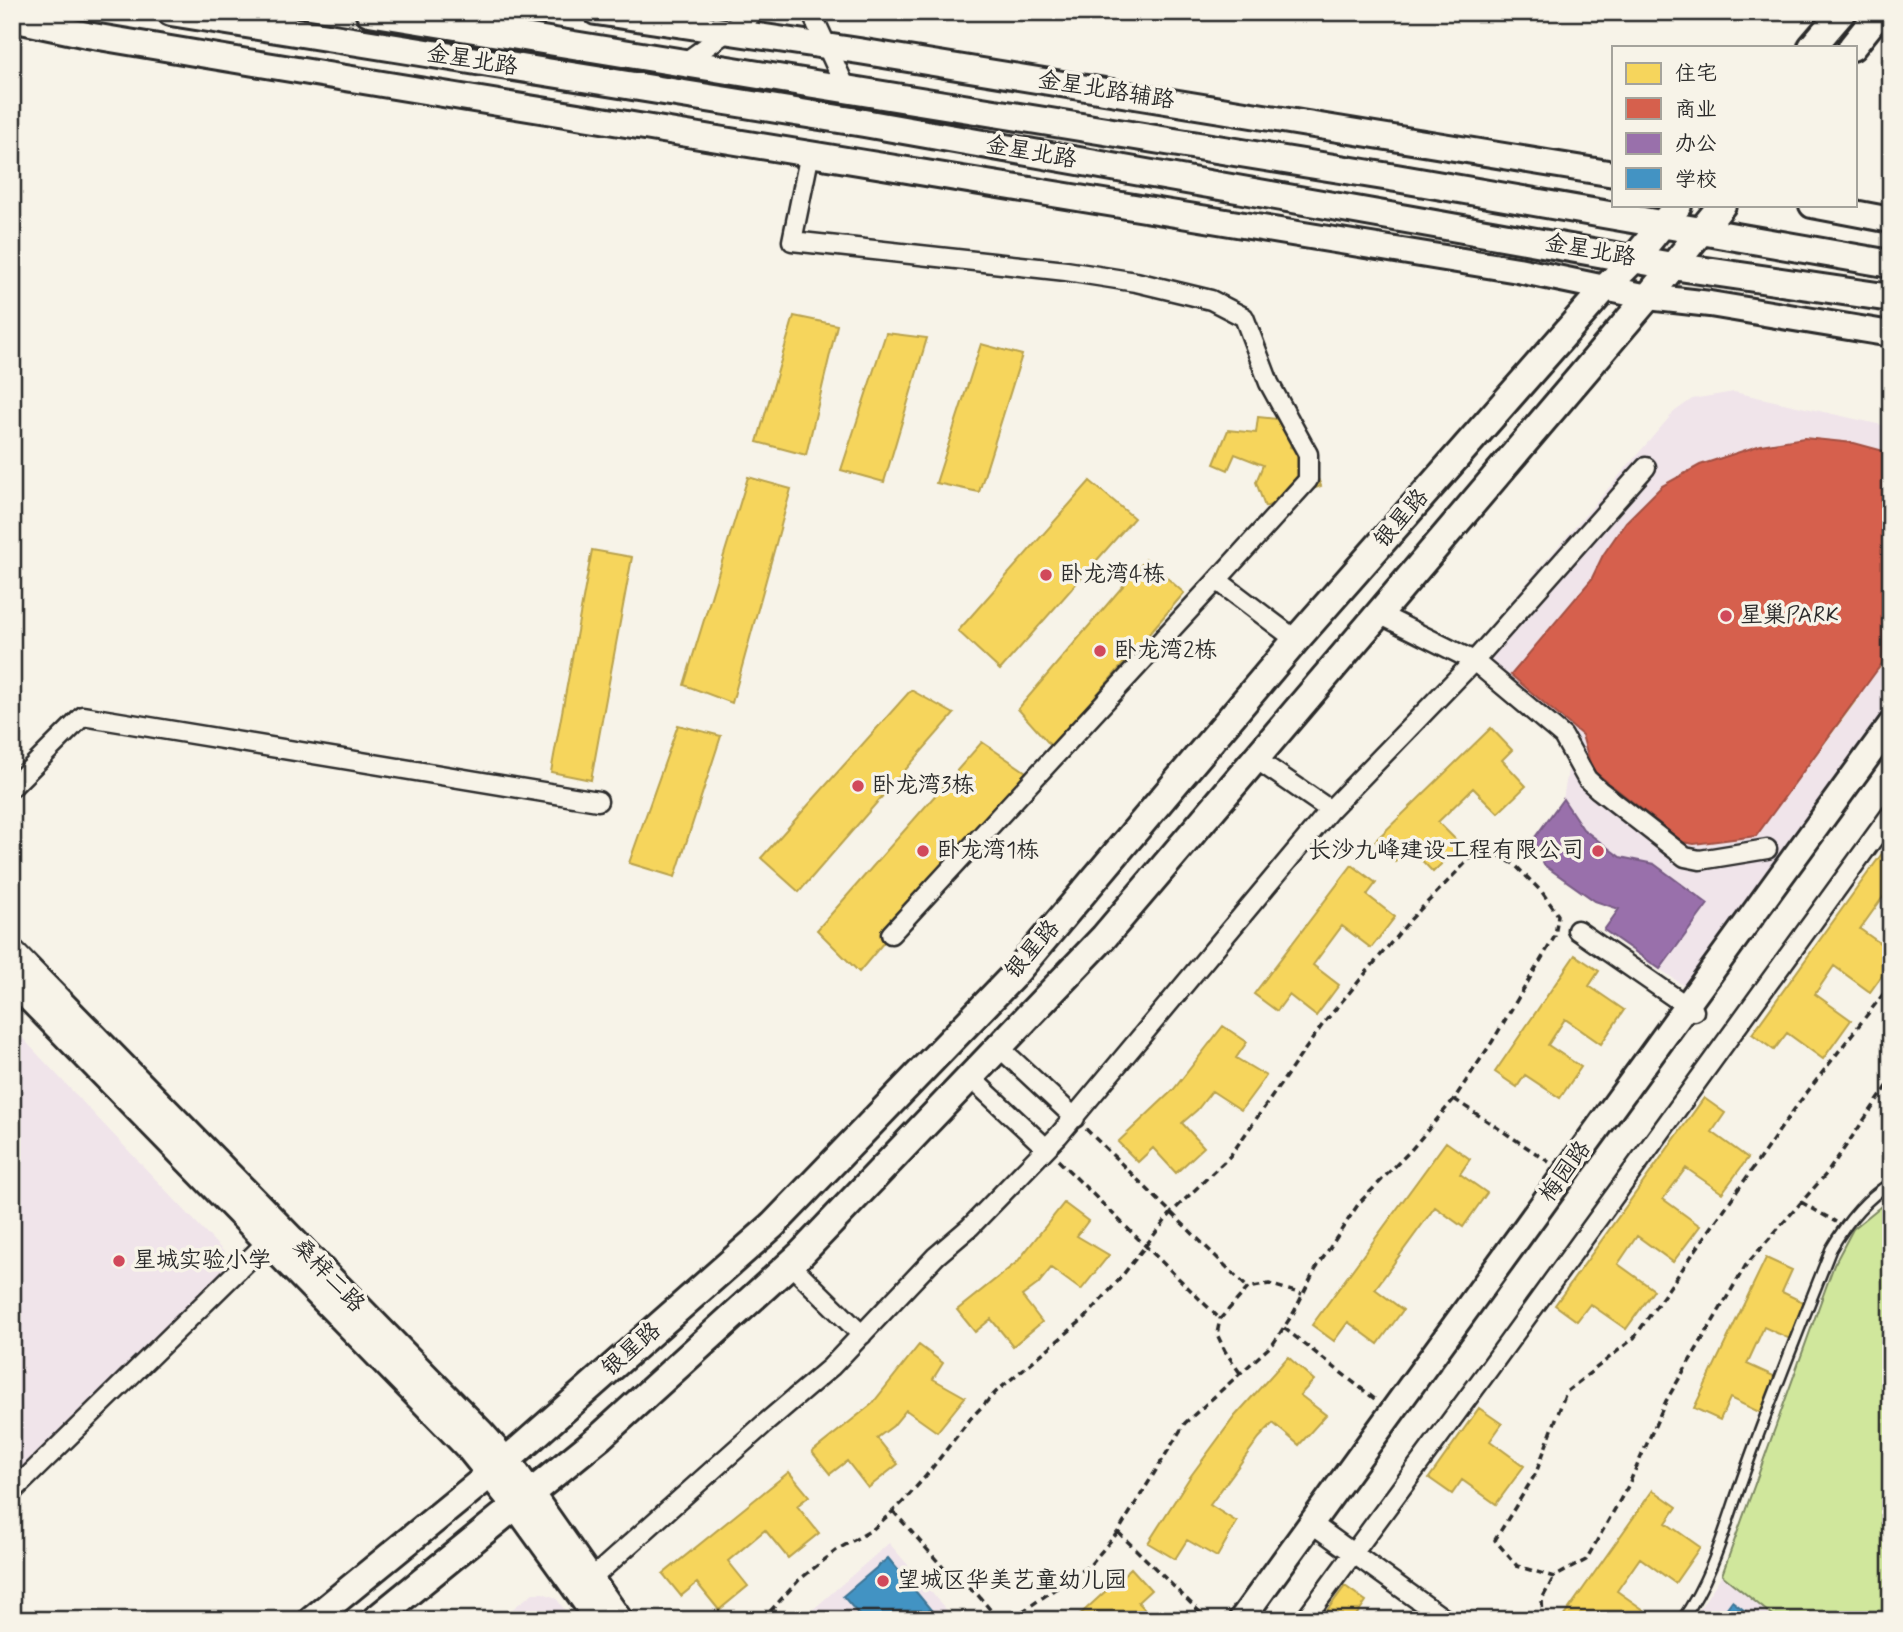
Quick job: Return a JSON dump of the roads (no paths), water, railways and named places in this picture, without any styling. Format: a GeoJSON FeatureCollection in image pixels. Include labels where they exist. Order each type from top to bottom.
{"type":"FeatureCollection","features":[{"type":"Feature","properties":{"kind":"main road","name":"金星北路"},"geometry":{"type":"LineString","coordinates":[[171,12],[864,123],[1634,259],[1891,298]]}},
{"type":"Feature","properties":{"kind":"main road","name":"金星北路"},"geometry":{"type":"LineString","coordinates":[[369,12],[1396,178],[1669,215],[1701,232],[1891,264]]}},
{"type":"Feature","properties":{"kind":"main road"},"geometry":{"type":"LineString","coordinates":[[1813,46],[1842,12]]}},
{"type":"Feature","properties":{"kind":"main road"},"geometry":{"type":"LineString","coordinates":[[1853,46],[1880,12]]}},
{"type":"Feature","properties":{"kind":"main road","name":"银星路"},"geometry":{"type":"LineString","coordinates":[[375,1620],[601,1437],[790,1264],[1104,937],[1648,297],[1722,206]]}},
{"type":"Feature","properties":{"kind":"main road","name":"银星路"},"geometry":{"type":"LineString","coordinates":[[312,1620],[498,1468],[783,1215],[1012,976],[1296,640],[1605,288],[1634,259],[1669,215]]}},
{"type":"Feature","properties":{"kind":"street","name":"金星北路辅路"},"geometry":{"type":"LineString","coordinates":[[596,12],[1612,174]]}},
{"type":"Feature","properties":{"kind":"street"},"geometry":{"type":"LineString","coordinates":[[685,62],[755,12]]}},
{"type":"Feature","properties":{"kind":"street"},"geometry":{"type":"LineString","coordinates":[[811,12],[846,88]]}},
{"type":"Feature","properties":{"kind":"street"},"geometry":{"type":"LineString","coordinates":[[12,19],[164,48],[1518,270],[1648,297],[1710,304],[1891,334]]}},
{"type":"Feature","properties":{"kind":"street"},"geometry":{"type":"LineString","coordinates":[[810,153],[792,241],[1066,271],[1136,282],[1211,300],[1244,317],[1269,383],[1308,454],[1308,480],[891,934]]}},
{"type":"Feature","properties":{"kind":"street"},"geometry":{"type":"LineString","coordinates":[[1817,206],[1891,220]]}},
{"type":"Feature","properties":{"kind":"street"},"geometry":{"type":"LineString","coordinates":[[591,1579],[763,1424],[831,1367],[936,1256],[970,1227],[1046,1148],[1074,1118],[1329,810],[1474,661],[1646,467]]}},
{"type":"Feature","properties":{"kind":"street"},"geometry":{"type":"LineString","coordinates":[[1217,580],[1296,640]]}},
{"type":"Feature","properties":{"kind":"street"},"geometry":{"type":"LineString","coordinates":[[1379,614],[1474,661],[1563,736],[1587,779],[1685,857],[1700,860],[1768,849]]}},
{"type":"Feature","properties":{"kind":"street"},"geometry":{"type":"LineString","coordinates":[[12,787],[83,716],[598,801]]}},
{"type":"Feature","properties":{"kind":"street","name":"梅园路"},"geometry":{"type":"LineString","coordinates":[[1241,1620],[1315,1525],[1690,1009],[1891,724]]}},
{"type":"Feature","properties":{"kind":"street","name":"梅园路"},"geometry":{"type":"LineString","coordinates":[[1252,1620],[1391,1412],[1565,1173],[1891,739]]}},
{"type":"Feature","properties":{"kind":"street"},"geometry":{"type":"LineString","coordinates":[[1256,759],[1329,810]]}},
{"type":"Feature","properties":{"kind":"street"},"geometry":{"type":"LineString","coordinates":[[1304,1620],[1891,814]]}},
{"type":"Feature","properties":{"kind":"street"},"geometry":{"type":"LineString","coordinates":[[1577,930],[1690,1009]]}},
{"type":"Feature","properties":{"kind":"street","name":"桑梓二路"},"geometry":{"type":"LineString","coordinates":[[12,952],[482,1433],[498,1468]]}},
{"type":"Feature","properties":{"kind":"street","name":"桑梓二路"},"geometry":{"type":"LineString","coordinates":[[12,981],[267,1242],[498,1468],[591,1579],[620,1620]]}},
{"type":"Feature","properties":{"kind":"street"},"geometry":{"type":"LineString","coordinates":[[999,1047],[1074,1118]]}},
{"type":"Feature","properties":{"kind":"street"},"geometry":{"type":"LineString","coordinates":[[970,1077],[1046,1148]]}},
{"type":"Feature","properties":{"kind":"street"},"geometry":{"type":"LineString","coordinates":[[12,1492],[267,1242]]}},
{"type":"Feature","properties":{"kind":"street"},"geometry":{"type":"LineString","coordinates":[[790,1264],[862,1335]]}},
{"type":"Feature","properties":{"kind":"street","name":"桑梓二路"},"geometry":{"type":"LineString","coordinates":[[523,1499],[598,1620]]}},
{"type":"Feature","properties":{"kind":"street"},"geometry":{"type":"LineString","coordinates":[[1315,1525],[1446,1620]]}},
{"type":"Feature","properties":{"kind":"lane"},"geometry":{"type":"LineString","coordinates":[[1682,1620],[1703,1586],[1747,1464],[1831,1249],[1844,1226],[1891,1183]]}},
{"type":"Feature","properties":{"kind":"place","name":"卧龙湾4栋"},"geometry":{"type":"Point","coordinates":[1046,575]}},
{"type":"Feature","properties":{"kind":"place","name":"星巢PARK"},"geometry":{"type":"Point","coordinates":[1726,616]}},
{"type":"Feature","properties":{"kind":"place","name":"卧龙湾2栋"},"geometry":{"type":"Point","coordinates":[1100,651]}},
{"type":"Feature","properties":{"kind":"place","name":"卧龙湾3栋"},"geometry":{"type":"Point","coordinates":[858,786]}},
{"type":"Feature","properties":{"kind":"place","name":"卧龙湾1栋"},"geometry":{"type":"Point","coordinates":[923,851]}},
{"type":"Feature","properties":{"kind":"place","name":"长沙九峰建设工程有限公司"},"geometry":{"type":"Point","coordinates":[1598,851]}},
{"type":"Feature","properties":{"kind":"place","name":"星城实验小学"},"geometry":{"type":"Point","coordinates":[119,1261]}},
{"type":"Feature","properties":{"kind":"place","name":"望城区华美艺童幼儿园"},"geometry":{"type":"Point","coordinates":[883,1581]}}]}
